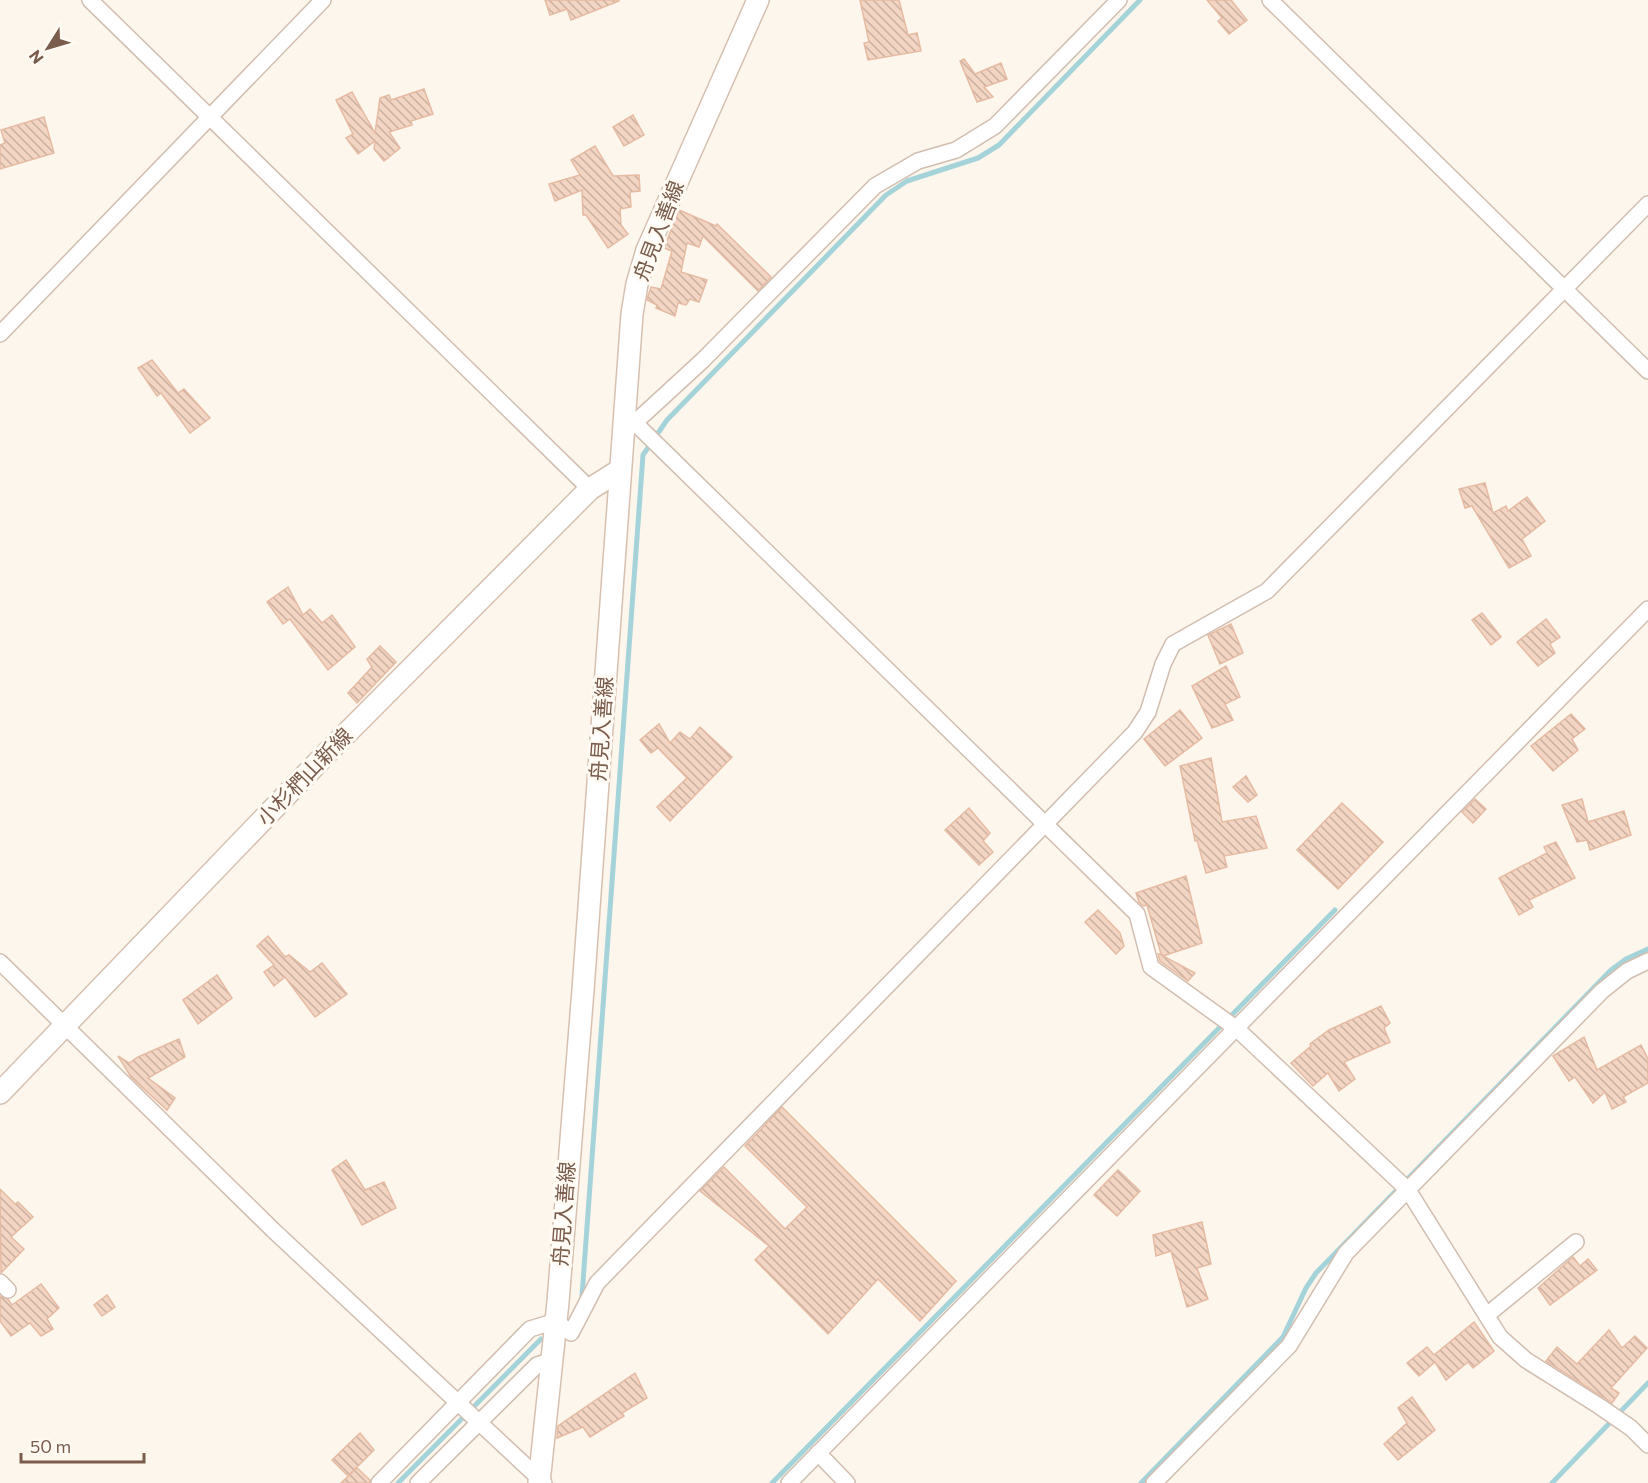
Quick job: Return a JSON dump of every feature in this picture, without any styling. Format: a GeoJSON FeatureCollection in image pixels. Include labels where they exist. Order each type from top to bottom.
{"type":"FeatureCollection","features":[{"type":"Feature","properties":{"kind":"main road","name":"舟見入善線"},"geometry":{"type":"LineString","coordinates":[[541,1482],[584,978],[620,470],[630,427],[632,314],[637,284],[647,250],[758,0]]}},
{"type":"Feature","properties":{"kind":"main road","name":"小杉椚山新線"},"geometry":{"type":"LineString","coordinates":[[0,1094],[325,755],[590,489],[620,470]]}},
{"type":"Feature","properties":{"kind":"street"},"geometry":{"type":"LineString","coordinates":[[90,0],[590,489]]}},
{"type":"Feature","properties":{"kind":"street"},"geometry":{"type":"LineString","coordinates":[[0,334],[208,116],[323,0]]}},
{"type":"Feature","properties":{"kind":"street"},"geometry":{"type":"LineString","coordinates":[[1119,0],[995,126],[956,150],[918,161],[876,186],[703,360],[630,427],[1137,914],[1152,967],[1237,1029],[1408,1190],[1500,1337],[1526,1360],[1631,1428],[1648,1445]]}},
{"type":"Feature","properties":{"kind":"street"},"geometry":{"type":"LineString","coordinates":[[1270,0],[1648,370]]}},
{"type":"Feature","properties":{"kind":"street"},"geometry":{"type":"LineString","coordinates":[[379,1483],[461,1404],[530,1329],[556,1321],[571,1333],[597,1282],[1135,732],[1148,712],[1163,664],[1173,644],[1266,591],[1648,204]]}},
{"type":"Feature","properties":{"kind":"street"},"geometry":{"type":"LineString","coordinates":[[789,1483],[1648,609]]}},
{"type":"Feature","properties":{"kind":"street"},"geometry":{"type":"LineString","coordinates":[[1154,1483],[1289,1346],[1346,1253],[1602,991],[1627,971],[1648,961]]}},
{"type":"Feature","properties":{"kind":"street"},"geometry":{"type":"LineString","coordinates":[[0,962],[273,1230],[461,1404],[541,1482]]}},
{"type":"Feature","properties":{"kind":"street"},"geometry":{"type":"LineString","coordinates":[[1486,1315],[1576,1242]]}},
{"type":"Feature","properties":{"kind":"street"},"geometry":{"type":"LineString","coordinates":[[418,1483],[476,1420],[537,1365],[552,1360]]}},
{"type":"Feature","properties":{"kind":"street"},"geometry":{"type":"LineString","coordinates":[[818,1453],[847,1483]]}},
{"type":"Feature","properties":{"kind":"building"},"geometry":{"type":"Polygon","coordinates":[[[545,0],[619,1],[571,20],[567,9],[550,15],[545,0]]]}},
{"type":"Feature","properties":{"kind":"building"},"geometry":{"type":"Polygon","coordinates":[[[860,0],[899,0],[908,35],[917,33],[921,51],[868,60],[864,43],[869,42],[860,0]]]}},
{"type":"Feature","properties":{"kind":"building"},"geometry":{"type":"Polygon","coordinates":[[[1207,0],[1231,0],[1247,20],[1229,34],[1218,21],[1222,18],[1207,0]]]}},
{"type":"Feature","properties":{"kind":"building"},"geometry":{"type":"Polygon","coordinates":[[[964,59],[975,74],[1001,63],[1007,79],[984,87],[993,97],[977,102],[960,61],[964,59]]]}},
{"type":"Feature","properties":{"kind":"building"},"geometry":{"type":"Polygon","coordinates":[[[424,89],[433,114],[411,121],[412,125],[389,132],[400,148],[384,161],[374,149],[375,141],[358,154],[346,138],[353,134],[336,100],[352,92],[375,133],[380,98],[389,95],[391,100],[424,89]]]}},
{"type":"Feature","properties":{"kind":"building"},"geometry":{"type":"Polygon","coordinates":[[[633,115],[644,135],[624,146],[613,127],[633,115]]]}},
{"type":"Feature","properties":{"kind":"building"},"geometry":{"type":"Polygon","coordinates":[[[44,117],[54,153],[0,169],[0,145],[5,143],[1,130],[44,117]]]}},
{"type":"Feature","properties":{"kind":"building"},"geometry":{"type":"Polygon","coordinates":[[[595,146],[613,176],[639,175],[640,191],[630,192],[631,207],[620,209],[621,225],[628,234],[608,248],[586,215],[583,215],[582,190],[555,201],[549,184],[580,175],[571,160],[595,146]]]}},
{"type":"Feature","properties":{"kind":"building"},"geometry":{"type":"Polygon","coordinates":[[[679,210],[716,226],[717,224],[771,277],[758,291],[703,236],[699,247],[687,243],[681,272],[707,280],[699,302],[690,299],[686,305],[678,303],[675,316],[656,308],[657,305],[647,300],[651,287],[661,289],[672,251],[664,248],[679,210]]]}},
{"type":"Feature","properties":{"kind":"building"},"geometry":{"type":"Polygon","coordinates":[[[152,360],[178,393],[184,389],[210,418],[190,433],[161,393],[157,396],[138,368],[152,360]]]}},
{"type":"Feature","properties":{"kind":"building"},"geometry":{"type":"Polygon","coordinates":[[[1485,483],[1493,513],[1506,506],[1508,511],[1527,497],[1545,521],[1522,539],[1531,556],[1509,568],[1472,506],[1465,508],[1459,489],[1485,483]]]}},
{"type":"Feature","properties":{"kind":"building"},"geometry":{"type":"Polygon","coordinates":[[[288,587],[303,615],[310,609],[322,623],[332,615],[355,647],[328,670],[290,619],[283,624],[267,602],[288,587]]]}},
{"type":"Feature","properties":{"kind":"building"},"geometry":{"type":"Polygon","coordinates":[[[1482,613],[1501,637],[1491,645],[1472,620],[1482,613]]]}},
{"type":"Feature","properties":{"kind":"building"},"geometry":{"type":"Polygon","coordinates":[[[1546,619],[1560,637],[1550,644],[1555,653],[1538,666],[1517,642],[1546,619]]]}},
{"type":"Feature","properties":{"kind":"building"},"geometry":{"type":"Polygon","coordinates":[[[1231,624],[1243,653],[1220,664],[1208,635],[1231,624]]]}},
{"type":"Feature","properties":{"kind":"building"},"geometry":{"type":"Polygon","coordinates":[[[380,646],[396,662],[357,703],[348,693],[372,667],[367,659],[380,646]]]}},
{"type":"Feature","properties":{"kind":"building"},"geometry":{"type":"Polygon","coordinates":[[[1226,666],[1240,697],[1225,704],[1233,720],[1212,728],[1192,686],[1226,666]]]}},
{"type":"Feature","properties":{"kind":"building"},"geometry":{"type":"Polygon","coordinates":[[[1180,710],[1202,738],[1165,766],[1144,739],[1180,710]]]}},
{"type":"Feature","properties":{"kind":"building"},"geometry":{"type":"Polygon","coordinates":[[[1571,714],[1585,729],[1572,739],[1578,750],[1553,771],[1531,746],[1571,714]]]}},
{"type":"Feature","properties":{"kind":"building"},"geometry":{"type":"Polygon","coordinates":[[[659,724],[670,743],[680,732],[690,739],[700,727],[732,757],[670,821],[657,807],[687,778],[658,748],[651,753],[640,740],[659,724]]]}},
{"type":"Feature","properties":{"kind":"building"},"geometry":{"type":"Polygon","coordinates":[[[1211,758],[1222,822],[1256,816],[1267,848],[1224,856],[1227,867],[1206,873],[1197,840],[1195,841],[1180,766],[1211,758]]]}},
{"type":"Feature","properties":{"kind":"building"},"geometry":{"type":"Polygon","coordinates":[[[1246,776],[1257,795],[1248,802],[1233,787],[1246,776]]]}},
{"type":"Feature","properties":{"kind":"building"},"geometry":{"type":"Polygon","coordinates":[[[1475,799],[1486,809],[1473,823],[1462,812],[1475,799]]]}},
{"type":"Feature","properties":{"kind":"building"},"geometry":{"type":"Polygon","coordinates":[[[1582,799],[1588,822],[1624,811],[1631,835],[1590,850],[1587,840],[1577,842],[1562,805],[1582,799]]]}},
{"type":"Feature","properties":{"kind":"building"},"geometry":{"type":"Polygon","coordinates":[[[1342,803],[1383,842],[1338,889],[1297,850],[1342,803]]]}},
{"type":"Feature","properties":{"kind":"building"},"geometry":{"type":"Polygon","coordinates":[[[969,808],[990,833],[983,841],[993,852],[979,865],[945,830],[969,808]]]}},
{"type":"Feature","properties":{"kind":"building"},"geometry":{"type":"Polygon","coordinates":[[[1556,842],[1575,878],[1529,900],[1533,907],[1519,915],[1499,878],[1547,853],[1544,847],[1556,842]]]}},
{"type":"Feature","properties":{"kind":"building"},"geometry":{"type":"Polygon","coordinates":[[[1186,876],[1202,943],[1163,956],[1195,973],[1188,981],[1160,961],[1158,954],[1161,954],[1147,905],[1143,906],[1139,902],[1136,893],[1186,876]]]}},
{"type":"Feature","properties":{"kind":"building"},"geometry":{"type":"Polygon","coordinates":[[[1098,910],[1120,933],[1124,946],[1116,954],[1085,922],[1098,910]]]}},
{"type":"Feature","properties":{"kind":"building"},"geometry":{"type":"Polygon","coordinates":[[[268,936],[285,957],[289,955],[310,972],[322,963],[347,994],[315,1017],[285,977],[274,986],[264,972],[274,965],[257,946],[268,936]]]}},
{"type":"Feature","properties":{"kind":"building"},"geometry":{"type":"Polygon","coordinates":[[[217,975],[232,998],[198,1024],[183,1000],[217,975]]]}},
{"type":"Feature","properties":{"kind":"building"},"geometry":{"type":"Polygon","coordinates":[[[1381,1006],[1390,1023],[1384,1028],[1390,1042],[1344,1062],[1355,1079],[1339,1091],[1328,1073],[1313,1086],[1291,1063],[1311,1046],[1310,1044],[1329,1030],[1381,1006]]]}},
{"type":"Feature","properties":{"kind":"building"},"geometry":{"type":"Polygon","coordinates":[[[1584,1037],[1597,1070],[1641,1045],[1648,1059],[1648,1083],[1623,1097],[1626,1102],[1612,1109],[1605,1092],[1593,1103],[1575,1077],[1569,1081],[1553,1056],[1584,1037]]]}},
{"type":"Feature","properties":{"kind":"building"},"geometry":{"type":"Polygon","coordinates":[[[179,1039],[185,1057],[148,1078],[175,1098],[167,1110],[131,1077],[118,1056],[129,1063],[179,1039]]]}},
{"type":"Feature","properties":{"kind":"building"},"geometry":{"type":"Polygon","coordinates":[[[782,1107],[956,1281],[920,1321],[878,1279],[828,1334],[755,1260],[769,1246],[700,1191],[724,1167],[785,1229],[807,1207],[745,1146],[782,1107]]]}},
{"type":"Feature","properties":{"kind":"building"},"geometry":{"type":"Polygon","coordinates":[[[346,1160],[365,1190],[384,1182],[396,1208],[362,1225],[332,1170],[346,1160]]]}},
{"type":"Feature","properties":{"kind":"building"},"geometry":{"type":"Polygon","coordinates":[[[1118,1170],[1140,1191],[1117,1216],[1094,1195],[1118,1170]]]}},
{"type":"Feature","properties":{"kind":"building"},"geometry":{"type":"Polygon","coordinates":[[[0,1189],[33,1217],[11,1237],[24,1249],[1,1273],[0,1189]]]}},
{"type":"Feature","properties":{"kind":"building"},"geometry":{"type":"Polygon","coordinates":[[[1202,1222],[1211,1264],[1197,1268],[1208,1299],[1187,1307],[1171,1251],[1156,1256],[1153,1235],[1202,1222]]]}},
{"type":"Feature","properties":{"kind":"building"},"geometry":{"type":"Polygon","coordinates":[[[1573,1257],[1580,1266],[1588,1259],[1597,1270],[1550,1305],[1538,1288],[1573,1257]]]}},
{"type":"Feature","properties":{"kind":"building"},"geometry":{"type":"Polygon","coordinates":[[[41,1284],[59,1308],[47,1319],[53,1329],[41,1336],[30,1323],[11,1336],[0,1321],[0,1296],[8,1299],[12,1305],[41,1284]]]}},
{"type":"Feature","properties":{"kind":"building"},"geometry":{"type":"Polygon","coordinates":[[[107,1295],[115,1307],[102,1316],[94,1305],[107,1295]]]}},
{"type":"Feature","properties":{"kind":"building"},"geometry":{"type":"Polygon","coordinates":[[[1474,1322],[1494,1351],[1473,1368],[1468,1362],[1446,1380],[1435,1362],[1419,1376],[1407,1363],[1427,1347],[1434,1355],[1474,1322]]]}},
{"type":"Feature","properties":{"kind":"building"},"geometry":{"type":"Polygon","coordinates":[[[1609,1330],[1622,1348],[1635,1336],[1647,1348],[1611,1388],[1619,1393],[1612,1403],[1546,1361],[1557,1347],[1577,1364],[1609,1330]]]}},
{"type":"Feature","properties":{"kind":"building"},"geometry":{"type":"Polygon","coordinates":[[[635,1373],[647,1398],[622,1413],[624,1416],[590,1437],[583,1427],[557,1438],[558,1426],[635,1373]]]}},
{"type":"Feature","properties":{"kind":"building"},"geometry":{"type":"Polygon","coordinates":[[[1412,1397],[1435,1430],[1398,1460],[1384,1444],[1407,1423],[1398,1408],[1412,1397]]]}},
{"type":"Feature","properties":{"kind":"building"},"geometry":{"type":"Polygon","coordinates":[[[360,1433],[374,1450],[348,1476],[332,1460],[360,1433]]]}},
{"type":"Feature","properties":{"kind":"building"},"geometry":{"type":"Polygon","coordinates":[[[357,1468],[370,1480],[370,1483],[341,1483],[357,1468]]]}},
{"type":"Feature","properties":{"kind":"waterway"},"geometry":{"type":"LineString","coordinates":[[582,1296],[643,455],[667,420],[886,195],[907,181],[978,158],[999,145],[1140,0]]}},
{"type":"Feature","properties":{"kind":"waterway"},"geometry":{"type":"LineString","coordinates":[[772,1483],[1335,910]]}},
{"type":"Feature","properties":{"kind":"waterway"},"geometry":{"type":"LineString","coordinates":[[1141,1483],[1283,1337],[1306,1288],[1316,1273],[1611,970],[1626,959],[1648,949]]}},
{"type":"Feature","properties":{"kind":"waterway"},"geometry":{"type":"LineString","coordinates":[[398,1483],[541,1339]]}},
{"type":"Feature","properties":{"kind":"waterway"},"geometry":{"type":"LineString","coordinates":[[1552,1483],[1648,1383]]}}]}
